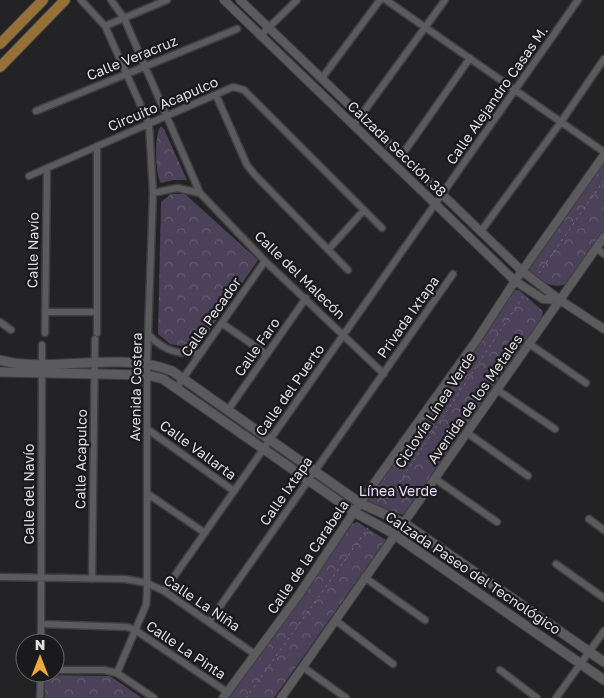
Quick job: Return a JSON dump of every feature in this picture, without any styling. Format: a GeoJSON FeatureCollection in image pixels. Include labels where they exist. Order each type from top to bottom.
{"type":"FeatureCollection","features":[{"type":"Feature","properties":{"kind":"main road"},"geometry":{"type":"LineString","coordinates":[[0,44],[43,0]]}},
{"type":"Feature","properties":{"kind":"main road"},"geometry":{"type":"LineString","coordinates":[[0,67],[65,0]]}},
{"type":"Feature","properties":{"kind":"main road","name":"Calzada Paseo del Tecnológico"},"geometry":{"type":"LineString","coordinates":[[0,360],[42,363],[147,364],[165,368],[184,379],[360,502],[404,523],[604,662]]}},
{"type":"Feature","properties":{"kind":"main road","name":"Calzada Paseo del Tecnológico"},"geometry":{"type":"LineString","coordinates":[[0,372],[147,375],[163,379],[265,448],[354,512],[394,534],[604,680]]}},
{"type":"Feature","properties":{"kind":"main road"},"geometry":{"type":"LineString","coordinates":[[488,599],[497,588]]}},
{"type":"Feature","properties":{"kind":"street"},"geometry":{"type":"LineString","coordinates":[[81,0],[105,26],[149,124]]}},
{"type":"Feature","properties":{"kind":"street"},"geometry":{"type":"LineString","coordinates":[[111,0],[124,18],[200,193]]}},
{"type":"Feature","properties":{"kind":"street"},"geometry":{"type":"LineString","coordinates":[[105,26],[167,0]]}},
{"type":"Feature","properties":{"kind":"street","name":"Calzada Sección 38"},"geometry":{"type":"LineString","coordinates":[[224,0],[515,281],[543,299],[560,300]]}},
{"type":"Feature","properties":{"kind":"street","name":"Calzada Sección 38"},"geometry":{"type":"LineString","coordinates":[[240,0],[522,271],[560,300],[604,328]]}},
{"type":"Feature","properties":{"kind":"street"},"geometry":{"type":"LineString","coordinates":[[260,36],[297,0]]}},
{"type":"Feature","properties":{"kind":"street"},"geometry":{"type":"LineString","coordinates":[[322,78],[380,0]]}},
{"type":"Feature","properties":{"kind":"street"},"geometry":{"type":"LineString","coordinates":[[386,0],[562,122],[604,154]]}},
{"type":"Feature","properties":{"kind":"street"},"geometry":{"type":"LineString","coordinates":[[354,125],[445,0]]}},
{"type":"Feature","properties":{"kind":"street","name":"Calle Alejandro Casas M."},"geometry":{"type":"LineString","coordinates":[[437,204],[578,0]]}},
{"type":"Feature","properties":{"kind":"street","name":"Calle Veracruz"},"geometry":{"type":"LineString","coordinates":[[36,111],[237,29]]}},
{"type":"Feature","properties":{"kind":"street"},"geometry":{"type":"LineString","coordinates":[[402,155],[470,58]]}},
{"type":"Feature","properties":{"kind":"street"},"geometry":{"type":"LineString","coordinates":[[481,231],[562,122],[604,59]]}},
{"type":"Feature","properties":{"kind":"street","name":"Circuito Acapulco"},"geometry":{"type":"LineString","coordinates":[[29,176],[233,87],[244,90],[364,210]]}},
{"type":"Feature","properties":{"kind":"street"},"geometry":{"type":"LineString","coordinates":[[216,95],[247,165],[348,270]]}},
{"type":"Feature","properties":{"kind":"street","name":"Avenida Costera"},"geometry":{"type":"LineString","coordinates":[[147,583],[147,364],[153,193],[149,124]]}},
{"type":"Feature","properties":{"kind":"street","name":"Calle Acapulco"},"geometry":{"type":"LineString","coordinates":[[92,579],[97,146]]}},
{"type":"Feature","properties":{"kind":"street","name":"Calle de la Carabela"},"geometry":{"type":"LineString","coordinates":[[225,695],[256,655],[360,502],[476,341],[515,281],[604,154]]}},
{"type":"Feature","properties":{"kind":"street","name":"Calle Navío"},"geometry":{"type":"LineString","coordinates":[[44,333],[47,168]]}},
{"type":"Feature","properties":{"kind":"street"},"geometry":{"type":"LineString","coordinates":[[153,193],[176,188],[200,193]]}},
{"type":"Feature","properties":{"kind":"street","name":"Calle del Malecón"},"geometry":{"type":"LineString","coordinates":[[200,193],[265,261],[384,374]]}},
{"type":"Feature","properties":{"kind":"street","name":"Calle del Puerto"},"geometry":{"type":"LineString","coordinates":[[164,591],[437,204]]}},
{"type":"Feature","properties":{"kind":"street"},"geometry":{"type":"LineString","coordinates":[[328,250],[364,210],[382,228]]}},
{"type":"Feature","properties":{"kind":"street","name":"Avenida de los Metales"},"geometry":{"type":"LineString","coordinates":[[281,698],[496,388],[604,237]]}},
{"type":"Feature","properties":{"kind":"street"},"geometry":{"type":"LineString","coordinates":[[596,248],[604,254]]}},
{"type":"Feature","properties":{"kind":"street","name":"Calle Pecador"},"geometry":{"type":"LineString","coordinates":[[177,387],[265,261]]}},
{"type":"Feature","properties":{"kind":"street","name":"Privada Ixtapa"},"geometry":{"type":"LineString","coordinates":[[384,374],[453,274]]}},
{"type":"Feature","properties":{"kind":"street","name":"Calle Faro"},"geometry":{"type":"LineString","coordinates":[[228,410],[306,298]]}},
{"type":"Feature","properties":{"kind":"street"},"geometry":{"type":"LineString","coordinates":[[45,312],[96,312]]}},
{"type":"Feature","properties":{"kind":"street"},"geometry":{"type":"LineString","coordinates":[[0,322],[11,330]]}},
{"type":"Feature","properties":{"kind":"street"},"geometry":{"type":"LineString","coordinates":[[222,324],[266,354]]}},
{"type":"Feature","properties":{"kind":"street"},"geometry":{"type":"LineString","coordinates":[[149,335],[164,348],[173,352],[182,354],[202,352]]}},
{"type":"Feature","properties":{"kind":"street"},"geometry":{"type":"LineString","coordinates":[[528,343],[586,383]]}},
{"type":"Feature","properties":{"kind":"street","name":"Calle del Navío"},"geometry":{"type":"LineString","coordinates":[[41,633],[42,345]]}},
{"type":"Feature","properties":{"kind":"street","name":"Calle Ixtapa"},"geometry":{"type":"LineString","coordinates":[[209,622],[384,374]]}},
{"type":"Feature","properties":{"kind":"street"},"geometry":{"type":"LineString","coordinates":[[496,388],[555,428]]}},
{"type":"Feature","properties":{"kind":"street","name":"Calle Vallarta"},"geometry":{"type":"LineString","coordinates":[[147,429],[234,492]]}},
{"type":"Feature","properties":{"kind":"street"},"geometry":{"type":"LineString","coordinates":[[466,432],[528,476]]}},
{"type":"Feature","properties":{"kind":"street"},"geometry":{"type":"LineString","coordinates":[[434,478],[497,522]]}},
{"type":"Feature","properties":{"kind":"street"},"geometry":{"type":"LineString","coordinates":[[148,494],[206,533]]}},
{"type":"Feature","properties":{"kind":"street"},"geometry":{"type":"LineString","coordinates":[[589,519],[604,530]]}},
{"type":"Feature","properties":{"kind":"street"},"geometry":{"type":"LineString","coordinates":[[556,564],[604,598]]}},
{"type":"Feature","properties":{"kind":"street","name":"Calle La Niña"},"geometry":{"type":"LineString","coordinates":[[0,577],[125,579],[147,583],[164,591],[256,655]]}},
{"type":"Feature","properties":{"kind":"street"},"geometry":{"type":"LineString","coordinates":[[364,577],[425,620]]}},
{"type":"Feature","properties":{"kind":"street"},"geometry":{"type":"LineString","coordinates":[[117,673],[146,605],[147,583]]}},
{"type":"Feature","properties":{"kind":"street"},"geometry":{"type":"LineString","coordinates":[[335,620],[393,664]]}},
{"type":"Feature","properties":{"kind":"street","name":"Calle La Pinta"},"geometry":{"type":"LineString","coordinates":[[41,624],[120,626],[135,630],[225,695]]}},
{"type":"Feature","properties":{"kind":"street"},"geometry":{"type":"LineString","coordinates":[[556,698],[604,631]]}},
{"type":"Feature","properties":{"kind":"street"},"geometry":{"type":"LineString","coordinates":[[303,667],[346,698]]}},
{"type":"Feature","properties":{"kind":"street"},"geometry":{"type":"LineString","coordinates":[[65,670],[104,670],[117,673],[154,698]]}},
{"type":"Feature","properties":{"kind":"street"},"geometry":{"type":"LineString","coordinates":[[500,670],[537,698]]}},
{"type":"Feature","properties":{"kind":"street"},"geometry":{"type":"LineString","coordinates":[[40,698],[41,683]]}},
{"type":"Feature","properties":{"kind":"path"},"geometry":{"type":"LineString","coordinates":[[534,280],[604,180]]}},
{"type":"Feature","properties":{"kind":"path","name":"Ciclovía Línea Verde"},"geometry":{"type":"LineString","coordinates":[[379,512],[528,290]]}},
{"type":"Feature","properties":{"kind":"path"},"geometry":{"type":"LineString","coordinates":[[246,698],[372,522]]}},
{"type":"Feature","properties":{"kind":"green space"},"geometry":{"type":"Polygon","coordinates":[[[161,126],[187,180],[161,183],[159,179],[156,154],[157,137],[161,126]]]}},
{"type":"Feature","properties":{"kind":"green space"},"geometry":{"type":"Polygon","coordinates":[[[604,159],[604,230],[566,284],[555,286],[545,283],[526,270],[604,159]]]}},
{"type":"Feature","properties":{"kind":"green space"},"geometry":{"type":"Polygon","coordinates":[[[171,194],[185,194],[258,260],[202,341],[186,347],[170,344],[158,334],[161,202],[171,194]]]}},
{"type":"Feature","properties":{"kind":"green space","name":"Línea Verde"},"geometry":{"type":"Polygon","coordinates":[[[515,290],[519,290],[543,311],[542,318],[406,515],[395,513],[367,501],[515,290]]]}},
{"type":"Feature","properties":{"kind":"green space","name":"Línea Verde"},"geometry":{"type":"Polygon","coordinates":[[[357,522],[386,540],[274,698],[229,698],[352,524],[357,522]]]}},
{"type":"Feature","properties":{"kind":"green space"},"geometry":{"type":"Polygon","coordinates":[[[65,675],[110,676],[142,698],[45,698],[44,683],[65,683],[65,675]]]}}]}
